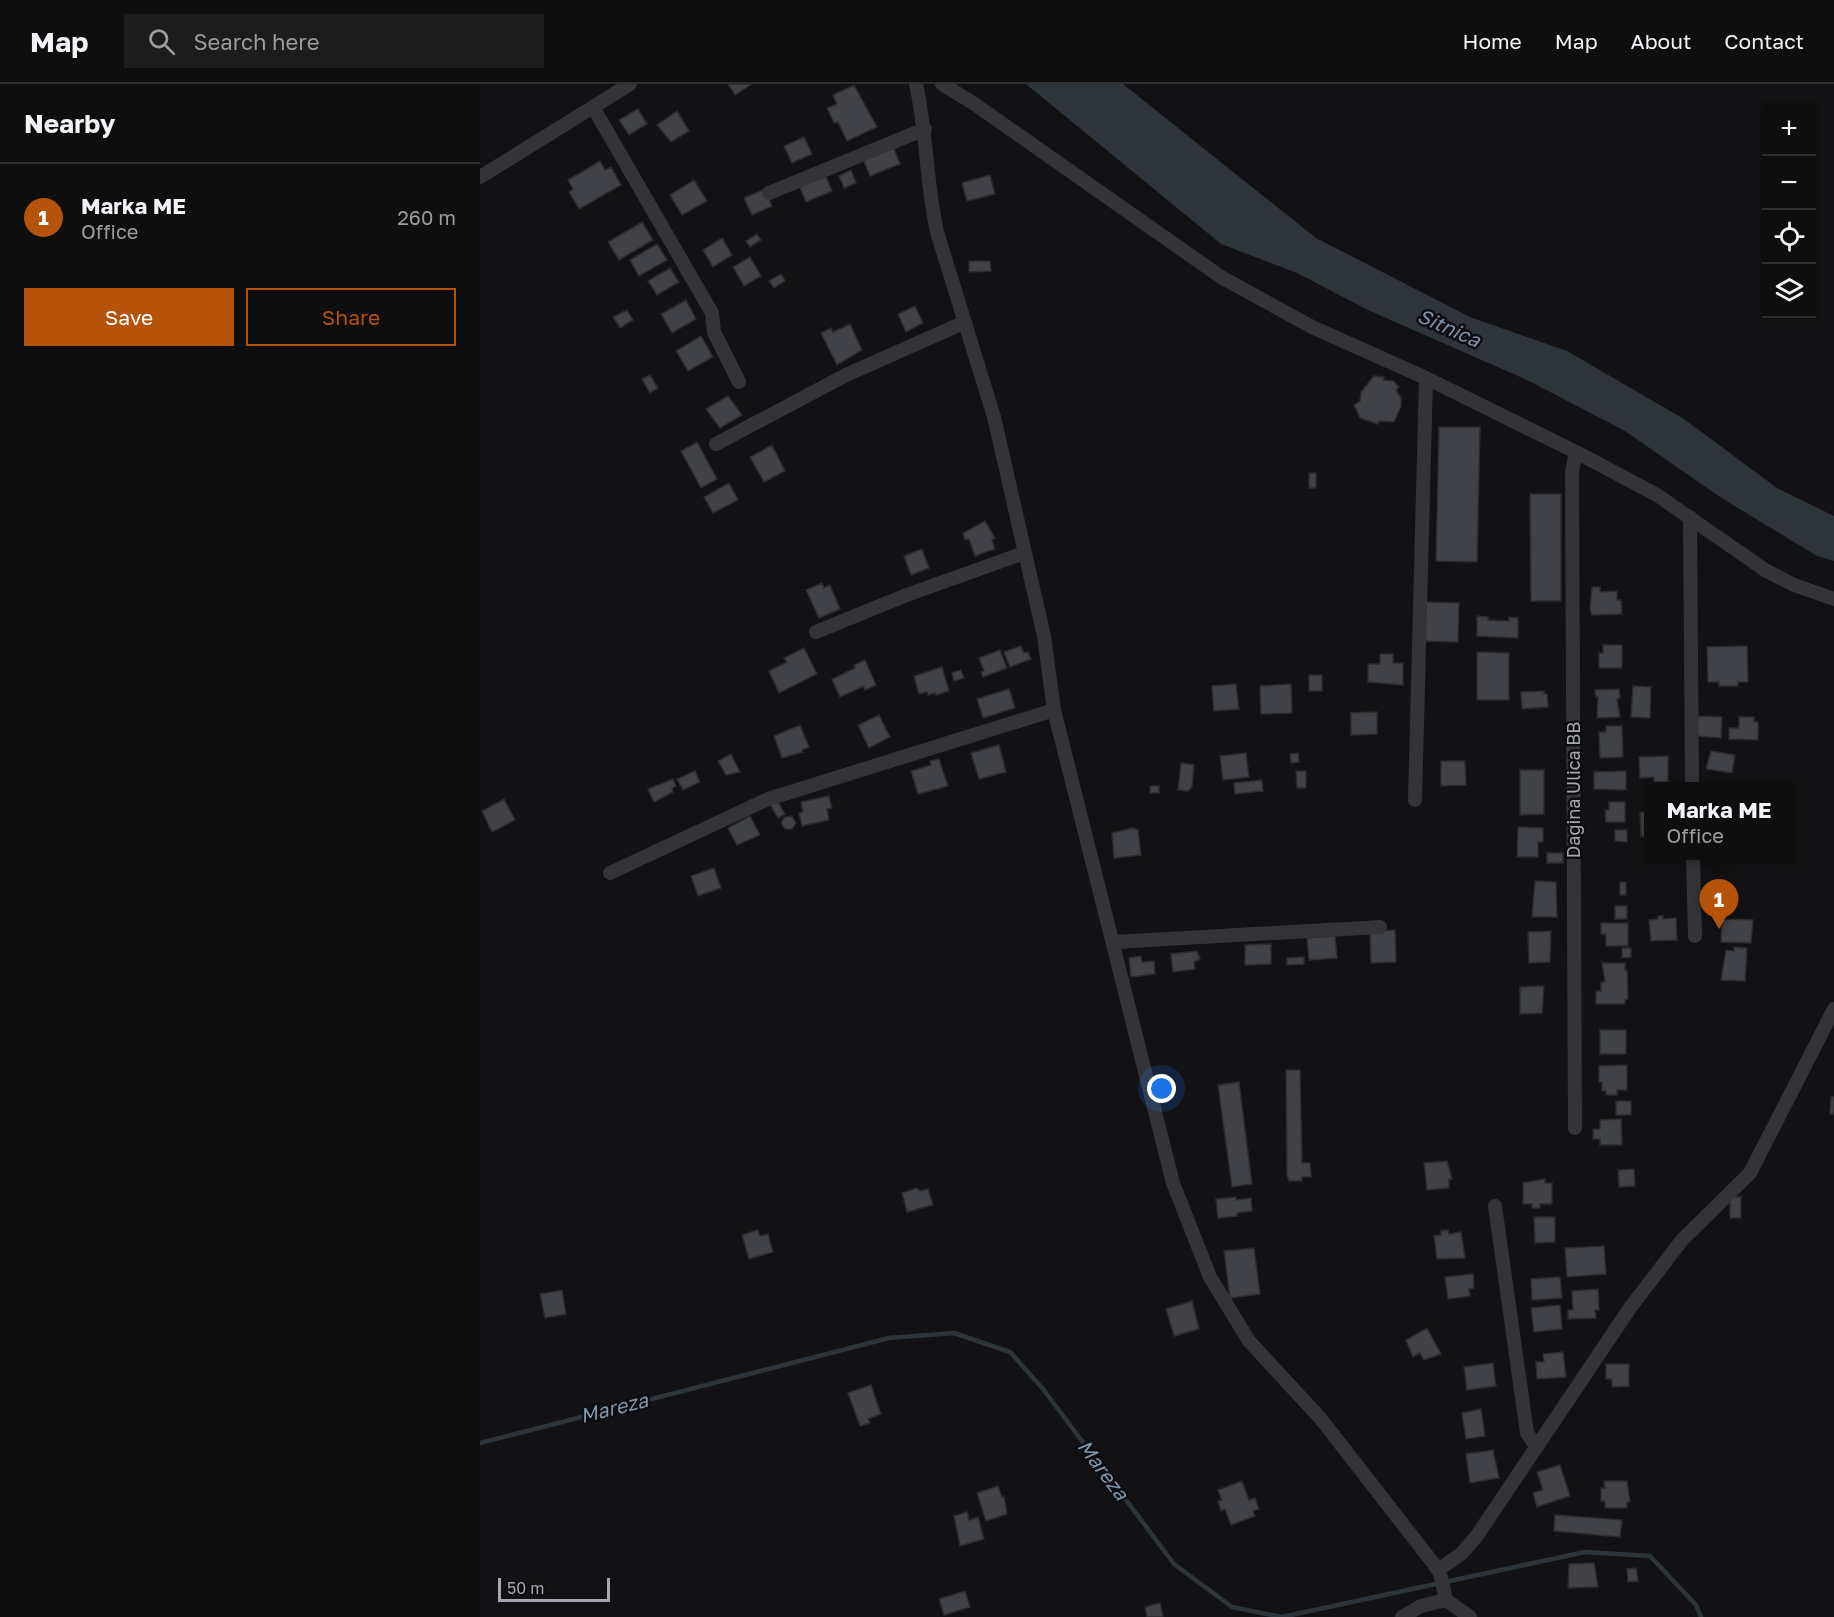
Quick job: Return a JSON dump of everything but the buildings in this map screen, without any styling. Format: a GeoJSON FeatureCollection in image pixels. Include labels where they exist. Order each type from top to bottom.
{"type":"FeatureCollection","features":[{"type":"Feature","properties":{"kind":"street"},"geometry":{"type":"LineString","coordinates":[[480,177],[630,84]]}},
{"type":"Feature","properties":{"kind":"street"},"geometry":{"type":"LineString","coordinates":[[916,84],[925,129],[931,206],[963,322],[994,417],[1044,636],[1054,710],[1115,942],[1173,1183],[1210,1277],[1249,1341],[1321,1419],[1439,1572],[1445,1594],[1470,1617]]}},
{"type":"Feature","properties":{"kind":"street"},"geometry":{"type":"LineString","coordinates":[[942,84],[973,103],[1221,278],[1312,327],[1426,378],[1576,452],[1657,495],[1765,570],[1794,585],[1834,599]]}},
{"type":"Feature","properties":{"kind":"street"},"geometry":{"type":"LineString","coordinates":[[593,107],[712,313],[714,332],[739,382]]}},
{"type":"Feature","properties":{"kind":"street"},"geometry":{"type":"LineString","coordinates":[[769,193],[925,129]]}},
{"type":"Feature","properties":{"kind":"street"},"geometry":{"type":"LineString","coordinates":[[716,444],[846,375],[963,322]]}},
{"type":"Feature","properties":{"kind":"street"},"geometry":{"type":"LineString","coordinates":[[1415,800],[1426,378]]}},
{"type":"Feature","properties":{"kind":"street","name":"Dagina Ulica BB"},"geometry":{"type":"LineString","coordinates":[[1575,1128],[1572,472],[1576,452]]}},
{"type":"Feature","properties":{"kind":"street"},"geometry":{"type":"LineString","coordinates":[[1689,517],[1692,782]]}},
{"type":"Feature","properties":{"kind":"street"},"geometry":{"type":"LineString","coordinates":[[816,632],[904,596],[1024,553]]}},
{"type":"Feature","properties":{"kind":"street"},"geometry":{"type":"LineString","coordinates":[[609,873],[768,800],[1054,710]]}},
{"type":"Feature","properties":{"kind":"street"},"geometry":{"type":"LineString","coordinates":[[1694,860],[1695,936]]}},
{"type":"Feature","properties":{"kind":"street"},"geometry":{"type":"LineString","coordinates":[[1115,942],[1380,927]]}},
{"type":"Feature","properties":{"kind":"street"},"geometry":{"type":"LineString","coordinates":[[1439,1572],[1461,1554],[1476,1537],[1535,1445],[1630,1308],[1682,1239],[1750,1173],[1834,1009]]}},
{"type":"Feature","properties":{"kind":"street"},"geometry":{"type":"LineString","coordinates":[[1495,1206],[1527,1433],[1535,1445]]}},
{"type":"Feature","properties":{"kind":"street"},"geometry":{"type":"LineString","coordinates":[[1402,1617],[1445,1594]]}},
{"type":"Feature","properties":{"kind":"water","name":"Sitnica"},"geometry":{"type":"Polygon","coordinates":[[[1026,84],[1123,84],[1316,238],[1470,317],[1567,351],[1684,419],[1777,488],[1834,516],[1834,561],[1817,556],[1720,497],[1625,431],[1527,380],[1368,310],[1297,273],[1221,244],[1026,84]]]}},
{"type":"Feature","properties":{"kind":"waterway","name":"Mareza"},"geometry":{"type":"LineString","coordinates":[[480,1443],[889,1338],[954,1333],[1010,1352],[1043,1389],[1174,1564],[1232,1607],[1282,1617],[1585,1552],[1650,1556],[1696,1605],[1701,1617]]}},
{"type":"Feature","properties":{"kind":"place","name":"Marka ME"},"geometry":{"type":"Point","coordinates":[1719,929]}}]}
